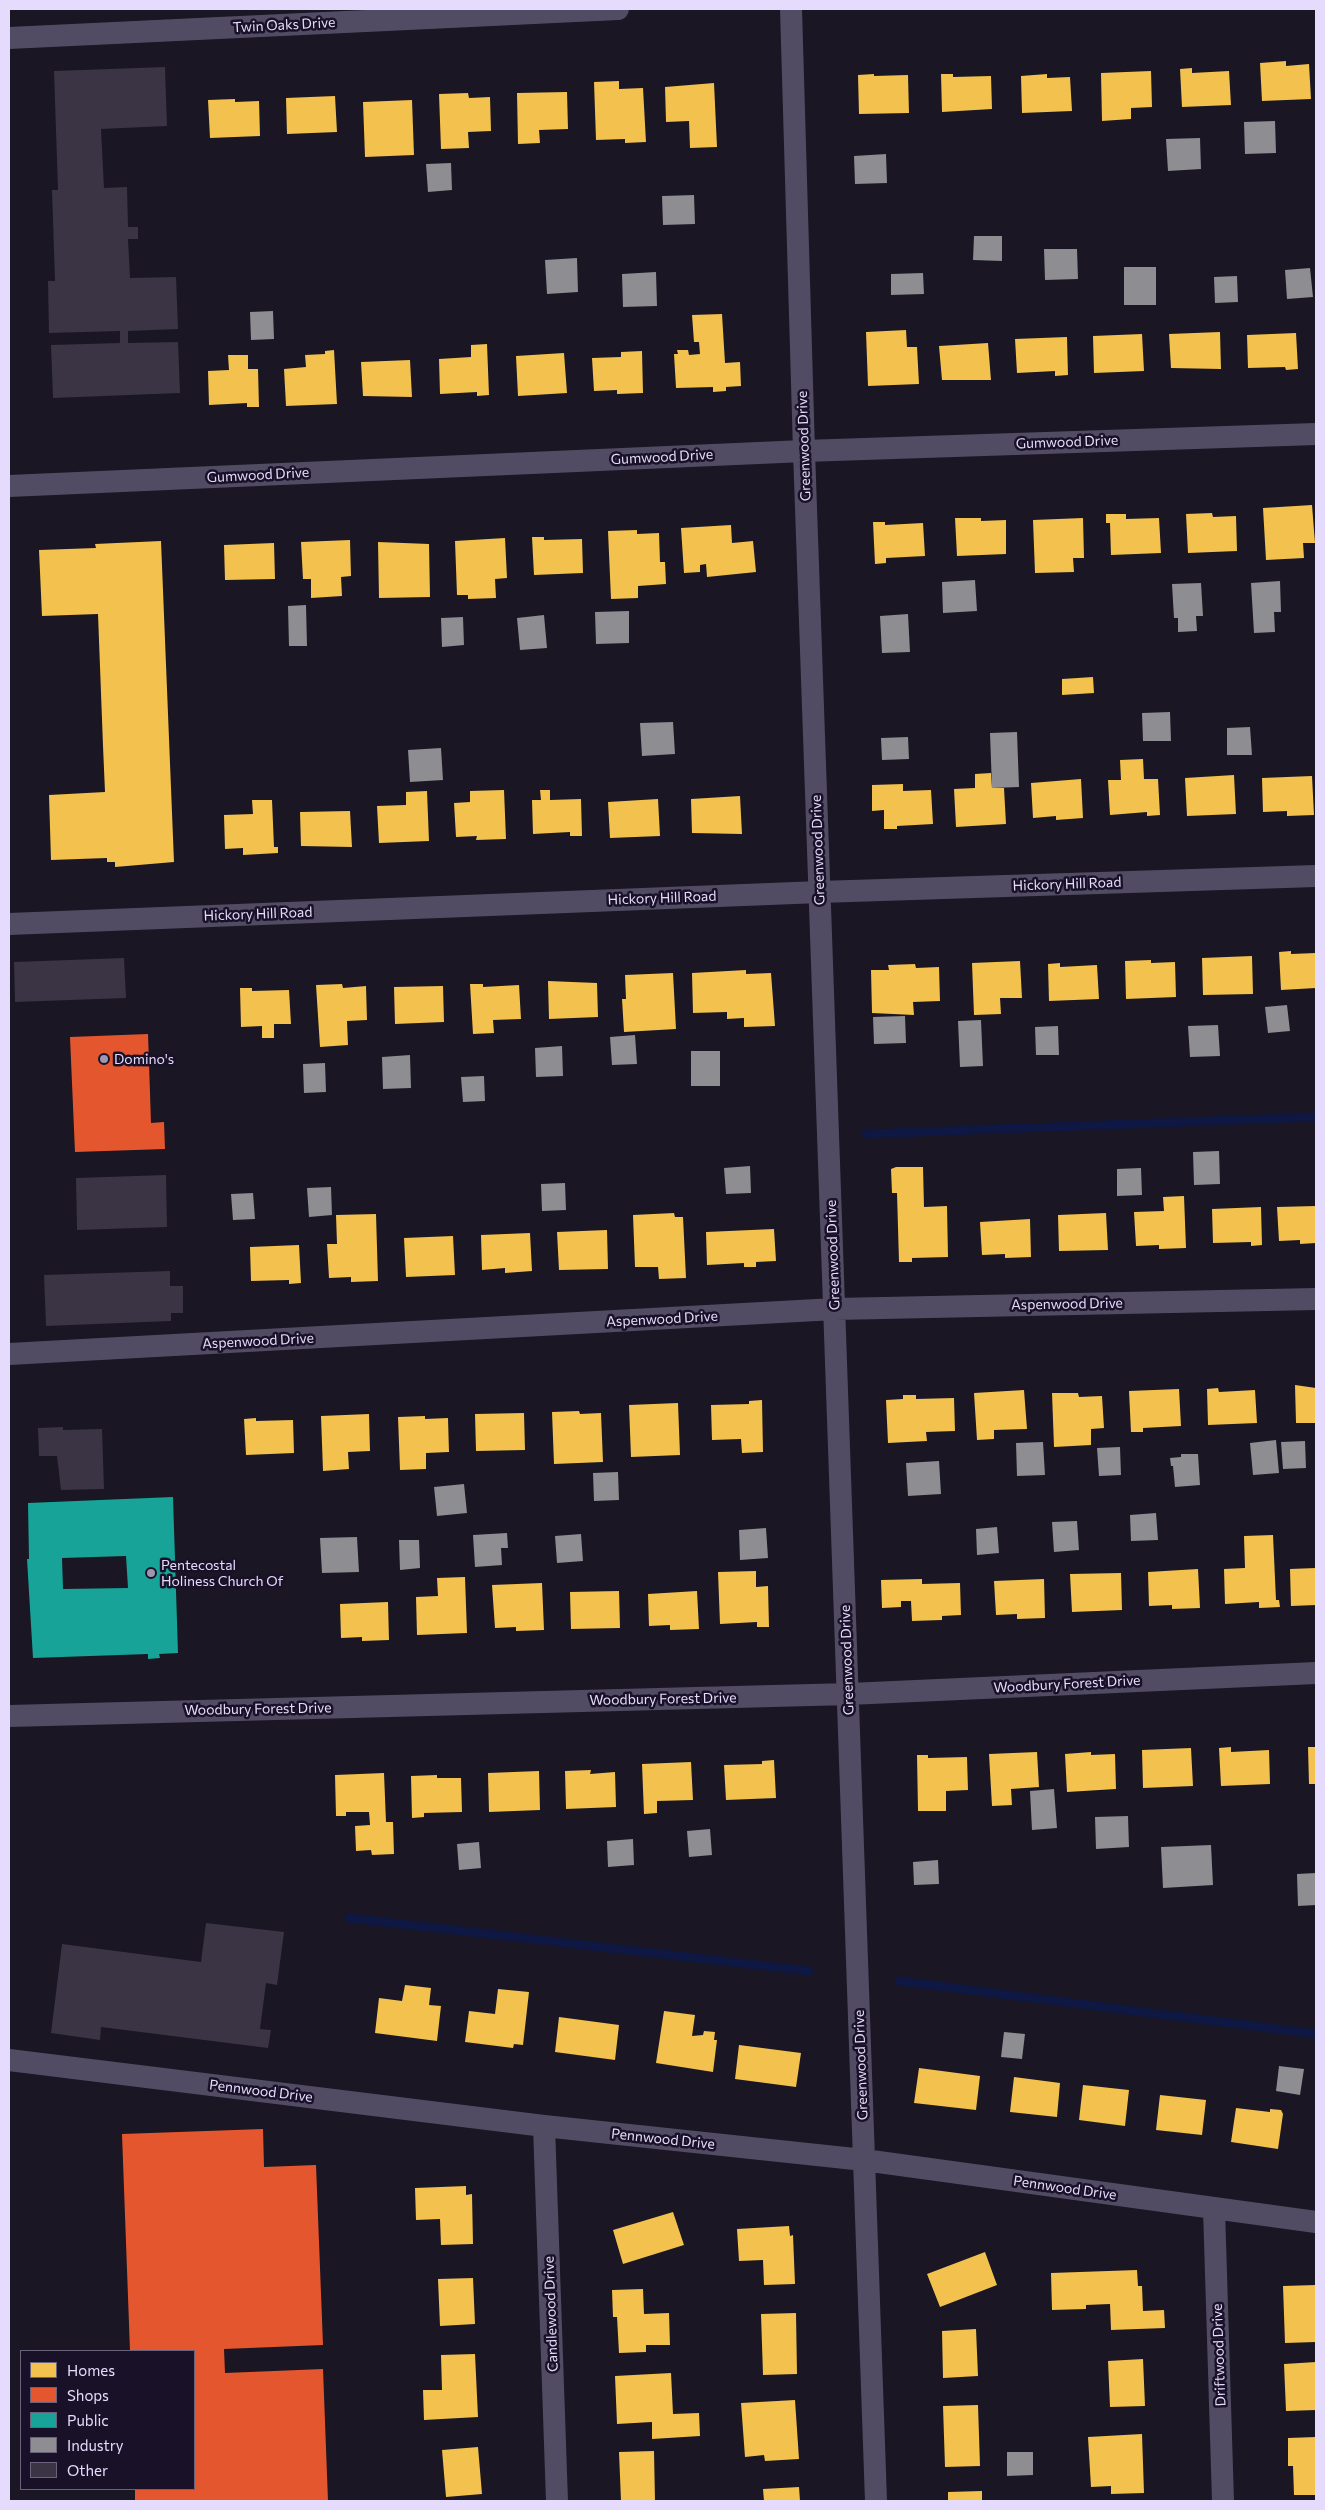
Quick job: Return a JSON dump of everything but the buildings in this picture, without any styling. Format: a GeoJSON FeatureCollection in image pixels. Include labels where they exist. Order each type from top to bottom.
{"type":"FeatureCollection","features":[{"type":"Feature","properties":{"kind":"street","name":"Twin Oaks Drive"},"geometry":{"type":"LineString","coordinates":[[9,38],[618,9]]}},
{"type":"Feature","properties":{"kind":"street","name":"Greenwood Drive"},"geometry":{"type":"LineString","coordinates":[[791,9],[804,451],[876,2501]]}},
{"type":"Feature","properties":{"kind":"street","name":"Gumwood Drive"},"geometry":{"type":"LineString","coordinates":[[9,486],[804,451],[1316,434]]}},
{"type":"Feature","properties":{"kind":"street","name":"Hickory Hill Road"},"geometry":{"type":"LineString","coordinates":[[9,924],[820,892],[1316,876]]}},
{"type":"Feature","properties":{"kind":"street","name":"Aspenwood Drive"},"geometry":{"type":"LineString","coordinates":[[9,1354],[835,1309],[1316,1299]]}},
{"type":"Feature","properties":{"kind":"street","name":"Woodbury Forest Drive"},"geometry":{"type":"LineString","coordinates":[[9,1716],[848,1694],[1316,1673]]}},
{"type":"Feature","properties":{"kind":"street","name":"Pennwood Drive"},"geometry":{"type":"LineString","coordinates":[[9,2060],[544,2126],[864,2160],[1316,2222]]}},
{"type":"Feature","properties":{"kind":"street","name":"Candlewood Drive"},"geometry":{"type":"LineString","coordinates":[[544,2126],[557,2501]]}},
{"type":"Feature","properties":{"kind":"street","name":"Driftwood Drive"},"geometry":{"type":"LineString","coordinates":[[1214,2209],[1223,2501]]}},
{"type":"Feature","properties":{"kind":"waterway"},"geometry":{"type":"LineString","coordinates":[[866,1134],[1316,1117]]}},
{"type":"Feature","properties":{"kind":"waterway"},"geometry":{"type":"LineString","coordinates":[[349,1918],[809,1971]]}},
{"type":"Feature","properties":{"kind":"waterway"},"geometry":{"type":"LineString","coordinates":[[899,1981],[1316,2034]]}},
{"type":"Feature","properties":{"kind":"place","name":"Domino's"},"geometry":{"type":"Point","coordinates":[104,1059]}},
{"type":"Feature","properties":{"kind":"place","name":"Pentecostal Holiness Church Of"},"geometry":{"type":"Point","coordinates":[151,1573]}}]}
